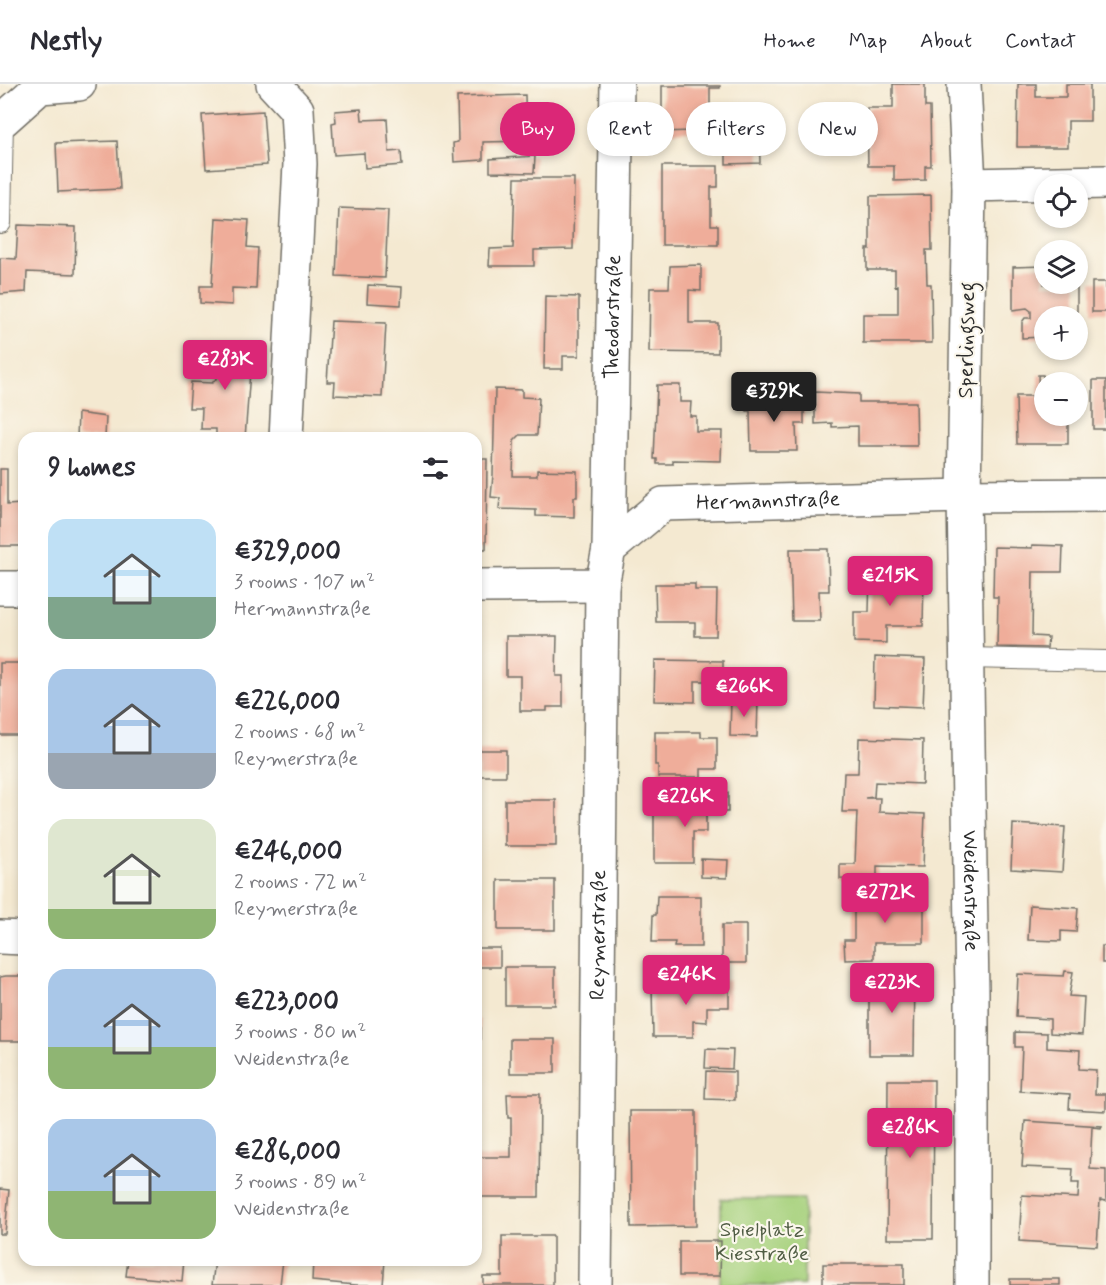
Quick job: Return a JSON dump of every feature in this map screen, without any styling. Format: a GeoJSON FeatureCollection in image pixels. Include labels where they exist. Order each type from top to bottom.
{"type":"FeatureCollection","features":[{"type":"Feature","properties":{"kind":"street"},"geometry":{"type":"LineString","coordinates":[[3,120],[40,87],[79,84]]}},
{"type":"Feature","properties":{"kind":"street"},"geometry":{"type":"LineString","coordinates":[[273,84],[297,110],[300,164],[286,432]]}},
{"type":"Feature","properties":{"kind":"street","name":"Theodorstraße"},"geometry":{"type":"LineString","coordinates":[[609,549],[617,84]]}},
{"type":"Feature","properties":{"kind":"street","name":"Sperlingsweg"},"geometry":{"type":"LineString","coordinates":[[964,84],[969,184],[964,496]]}},
{"type":"Feature","properties":{"kind":"street"},"geometry":{"type":"LineString","coordinates":[[969,184],[1106,182]]}},
{"type":"Feature","properties":{"kind":"street","name":"Hermannstraße"},"geometry":{"type":"LineString","coordinates":[[609,549],[663,504],[964,496],[1106,495]]}},
{"type":"Feature","properties":{"kind":"street","name":"Weidenstraße"},"geometry":{"type":"LineString","coordinates":[[964,496],[972,993],[972,1285]]}},
{"type":"Feature","properties":{"kind":"street"},"geometry":{"type":"LineString","coordinates":[[482,586],[602,585],[609,549]]}},
{"type":"Feature","properties":{"kind":"street","name":"Reymerstraße"},"geometry":{"type":"LineString","coordinates":[[594,1285],[602,585]]}},
{"type":"Feature","properties":{"kind":"street"},"geometry":{"type":"LineString","coordinates":[[0,588],[18,588]]}},
{"type":"Feature","properties":{"kind":"street"},"geometry":{"type":"LineString","coordinates":[[0,937],[18,938]]}},
{"type":"Feature","properties":{"kind":"lane"},"geometry":{"type":"LineString","coordinates":[[1,223],[3,120]]}},
{"type":"Feature","properties":{"kind":"lane"},"geometry":{"type":"LineString","coordinates":[[966,658],[1106,661]]}},
{"type":"Feature","properties":{"kind":"green space","name":"Spielplatz Kiesstraße"},"geometry":{"type":"Polygon","coordinates":[[[721,1199],[804,1199],[804,1285],[720,1285],[721,1199]]]}},
{"type":"Feature","properties":{"kind":"building"},"geometry":{"type":"Polygon","coordinates":[[[893,84],[925,84],[925,107],[930,107],[931,166],[925,166],[925,180],[894,181],[894,166],[868,166],[868,156],[878,156],[878,108],[893,108],[893,84]]]}},
{"type":"Feature","properties":{"kind":"building"},"geometry":{"type":"Polygon","coordinates":[[[1018,84],[1036,84],[1036,97],[1066,97],[1066,84],[1090,84],[1090,121],[1068,121],[1068,147],[1017,147],[1018,84]]]}},
{"type":"Feature","properties":{"kind":"building"},"geometry":{"type":"Polygon","coordinates":[[[662,86],[720,86],[720,88],[710,88],[710,102],[686,102],[686,131],[674,132],[674,102],[662,102],[662,86]]]}},
{"type":"Feature","properties":{"kind":"building"},"geometry":{"type":"Polygon","coordinates":[[[525,95],[525,102],[500,102],[500,142],[483,142],[483,160],[454,162],[453,143],[458,142],[457,97],[525,95]]]}},
{"type":"Feature","properties":{"kind":"building"},"geometry":{"type":"Polygon","coordinates":[[[361,109],[362,120],[387,119],[389,152],[401,151],[402,165],[365,168],[364,153],[334,155],[332,123],[336,122],[335,111],[361,109]]]}},
{"type":"Feature","properties":{"kind":"building"},"geometry":{"type":"Polygon","coordinates":[[[263,111],[267,165],[206,169],[202,115],[263,111]]]}},
{"type":"Feature","properties":{"kind":"building"},"geometry":{"type":"Polygon","coordinates":[[[117,141],[120,189],[58,192],[56,143],[117,141]]]}},
{"type":"Feature","properties":{"kind":"building"},"geometry":{"type":"Polygon","coordinates":[[[535,156],[534,173],[490,172],[490,159],[535,156]]]}},
{"type":"Feature","properties":{"kind":"building"},"geometry":{"type":"Polygon","coordinates":[[[726,156],[760,156],[760,163],[726,164],[726,156]]]}},
{"type":"Feature","properties":{"kind":"building"},"geometry":{"type":"Polygon","coordinates":[[[662,166],[718,166],[718,187],[711,187],[711,225],[718,225],[718,245],[662,245],[662,166]]]}},
{"type":"Feature","properties":{"kind":"building"},"geometry":{"type":"Polygon","coordinates":[[[515,178],[574,178],[573,249],[534,250],[534,266],[489,266],[490,249],[513,248],[515,178]]]}},
{"type":"Feature","properties":{"kind":"building"},"geometry":{"type":"Polygon","coordinates":[[[931,195],[932,250],[926,250],[927,284],[931,284],[932,343],[863,343],[863,314],[898,314],[898,285],[895,286],[895,270],[867,270],[867,249],[870,249],[870,196],[931,195]]]}},
{"type":"Feature","properties":{"kind":"building"},"geometry":{"type":"Polygon","coordinates":[[[339,208],[388,210],[385,278],[336,276],[339,208]]]}},
{"type":"Feature","properties":{"kind":"building"},"geometry":{"type":"Polygon","coordinates":[[[216,218],[249,220],[247,247],[258,248],[256,289],[232,288],[232,305],[200,303],[200,286],[212,286],[216,218]]]}},
{"type":"Feature","properties":{"kind":"building"},"geometry":{"type":"Polygon","coordinates":[[[18,225],[76,227],[75,274],[27,272],[26,292],[0,294],[0,258],[16,259],[18,225]]]}},
{"type":"Feature","properties":{"kind":"building"},"geometry":{"type":"Polygon","coordinates":[[[701,265],[701,291],[689,290],[689,323],[718,323],[718,353],[649,352],[650,288],[669,288],[670,266],[701,265]]]}},
{"type":"Feature","properties":{"kind":"building"},"geometry":{"type":"Polygon","coordinates":[[[1034,266],[1034,294],[1077,294],[1077,306],[1034,306],[1034,337],[1022,338],[1022,322],[1025,318],[1031,318],[1031,311],[1027,308],[1013,310],[1013,267],[1034,266]]]}},
{"type":"Feature","properties":{"kind":"building"},"geometry":{"type":"Polygon","coordinates":[[[1092,282],[1106,282],[1106,312],[1092,312],[1092,282]]]}},
{"type":"Feature","properties":{"kind":"building"},"geometry":{"type":"Polygon","coordinates":[[[368,285],[402,287],[401,305],[367,303],[368,285]]]}},
{"type":"Feature","properties":{"kind":"building"},"geometry":{"type":"Polygon","coordinates":[[[545,296],[579,297],[579,356],[563,356],[563,369],[544,369],[545,296]]]}},
{"type":"Feature","properties":{"kind":"building"},"geometry":{"type":"Polygon","coordinates":[[[331,321],[386,323],[382,397],[334,395],[335,382],[327,382],[331,321]]]}},
{"type":"Feature","properties":{"kind":"building"},"geometry":{"type":"Polygon","coordinates":[[[210,343],[252,345],[245,432],[216,432],[216,429],[201,429],[202,408],[189,408],[191,382],[212,383],[216,379],[217,364],[209,362],[210,343]]]}},
{"type":"Feature","properties":{"kind":"building"},"geometry":{"type":"Polygon","coordinates":[[[1093,380],[1106,380],[1106,429],[1093,429],[1093,380]]]}},
{"type":"Feature","properties":{"kind":"building"},"geometry":{"type":"Polygon","coordinates":[[[657,385],[680,385],[680,402],[691,402],[690,416],[696,416],[696,431],[722,431],[721,461],[673,460],[673,464],[657,464],[657,459],[654,459],[657,385]]]}},
{"type":"Feature","properties":{"kind":"building"},"geometry":{"type":"Polygon","coordinates":[[[495,389],[522,390],[522,397],[539,398],[537,435],[520,435],[514,441],[513,476],[537,476],[537,470],[577,471],[574,517],[536,516],[536,510],[499,509],[500,498],[491,497],[495,389]]]}},
{"type":"Feature","properties":{"kind":"building"},"geometry":{"type":"Polygon","coordinates":[[[815,392],[859,394],[859,402],[916,402],[917,446],[858,446],[858,426],[832,427],[832,423],[815,424],[815,392]]]}},
{"type":"Feature","properties":{"kind":"building"},"geometry":{"type":"Polygon","coordinates":[[[747,393],[773,393],[773,401],[804,401],[804,424],[796,424],[797,451],[751,451],[747,393]]]}},
{"type":"Feature","properties":{"kind":"building"},"geometry":{"type":"Polygon","coordinates":[[[1016,396],[1034,396],[1034,426],[1068,426],[1068,444],[1017,444],[1016,396]]]}},
{"type":"Feature","properties":{"kind":"building"},"geometry":{"type":"Polygon","coordinates":[[[78,413],[106,417],[105,432],[77,432],[78,413]]]}},
{"type":"Feature","properties":{"kind":"building"},"geometry":{"type":"Polygon","coordinates":[[[482,459],[487,459],[486,549],[482,549],[482,459]]]}},
{"type":"Feature","properties":{"kind":"building"},"geometry":{"type":"Polygon","coordinates":[[[0,469],[7,469],[7,505],[18,504],[18,546],[0,546],[0,469]]]}},
{"type":"Feature","properties":{"kind":"building"},"geometry":{"type":"Polygon","coordinates":[[[1032,545],[1063,546],[1062,572],[1033,572],[1032,636],[1048,637],[1047,648],[997,647],[998,597],[993,597],[994,547],[1032,548],[1032,545]]]}},
{"type":"Feature","properties":{"kind":"building"},"geometry":{"type":"Polygon","coordinates":[[[790,549],[828,549],[829,591],[819,591],[820,621],[792,621],[790,549]]]}},
{"type":"Feature","properties":{"kind":"building"},"geometry":{"type":"Polygon","coordinates":[[[870,575],[924,576],[923,626],[886,626],[886,643],[854,642],[854,612],[869,612],[870,575]]]}},
{"type":"Feature","properties":{"kind":"building"},"geometry":{"type":"Polygon","coordinates":[[[655,584],[695,584],[695,590],[717,590],[716,636],[695,636],[695,622],[656,622],[655,584]]]}},
{"type":"Feature","properties":{"kind":"building"},"geometry":{"type":"Polygon","coordinates":[[[506,636],[557,636],[556,676],[563,676],[563,707],[547,707],[547,711],[520,711],[520,676],[506,676],[506,636]]]}},
{"type":"Feature","properties":{"kind":"building"},"geometry":{"type":"Polygon","coordinates":[[[875,657],[925,659],[923,707],[874,705],[875,657]]]}},
{"type":"Feature","properties":{"kind":"building"},"geometry":{"type":"Polygon","coordinates":[[[655,660],[723,661],[723,681],[695,681],[695,702],[654,701],[655,660]]]}},
{"type":"Feature","properties":{"kind":"building"},"geometry":{"type":"Polygon","coordinates":[[[0,663],[18,663],[18,735],[0,735],[0,663]]]}},
{"type":"Feature","properties":{"kind":"building"},"geometry":{"type":"Polygon","coordinates":[[[731,699],[758,700],[757,737],[730,736],[731,699]]]}},
{"type":"Feature","properties":{"kind":"building"},"geometry":{"type":"Polygon","coordinates":[[[655,732],[701,732],[701,737],[717,737],[717,769],[701,769],[701,777],[658,777],[658,765],[655,765],[655,732]]]}},
{"type":"Feature","properties":{"kind":"building"},"geometry":{"type":"Polygon","coordinates":[[[859,738],[923,740],[922,784],[875,782],[874,797],[865,798],[880,798],[879,812],[925,814],[923,867],[877,866],[877,880],[840,879],[840,864],[855,864],[857,812],[842,812],[844,773],[858,773],[859,738]]]}},
{"type":"Feature","properties":{"kind":"building"},"geometry":{"type":"Polygon","coordinates":[[[482,750],[506,750],[506,776],[482,776],[482,750]]]}},
{"type":"Feature","properties":{"kind":"building"},"geometry":{"type":"Polygon","coordinates":[[[693,791],[728,793],[728,812],[706,812],[706,832],[693,832],[693,863],[654,863],[654,812],[693,812],[693,791]]]}},
{"type":"Feature","properties":{"kind":"building"},"geometry":{"type":"Polygon","coordinates":[[[505,800],[556,800],[556,846],[505,846],[505,800]]]}},
{"type":"Feature","properties":{"kind":"building"},"geometry":{"type":"Polygon","coordinates":[[[1013,824],[1065,827],[1062,872],[1011,869],[1013,824]]]}},
{"type":"Feature","properties":{"kind":"building"},"geometry":{"type":"Polygon","coordinates":[[[701,859],[728,860],[727,878],[701,877],[701,859]]]}},
{"type":"Feature","properties":{"kind":"building"},"geometry":{"type":"Polygon","coordinates":[[[498,880],[555,880],[555,930],[498,930],[498,880]]]}},
{"type":"Feature","properties":{"kind":"building"},"geometry":{"type":"Polygon","coordinates":[[[657,896],[701,896],[701,947],[674,947],[675,942],[652,942],[653,915],[656,915],[657,896]]]}},
{"type":"Feature","properties":{"kind":"building"},"geometry":{"type":"Polygon","coordinates":[[[854,896],[924,896],[924,943],[874,943],[874,959],[845,960],[844,940],[854,940],[854,896]]]}},
{"type":"Feature","properties":{"kind":"building"},"geometry":{"type":"Polygon","coordinates":[[[1030,905],[1078,908],[1076,932],[1061,931],[1061,941],[1028,940],[1030,905]]]}},
{"type":"Feature","properties":{"kind":"building"},"geometry":{"type":"Polygon","coordinates":[[[722,925],[746,925],[746,963],[722,963],[722,925]]]}},
{"type":"Feature","properties":{"kind":"building"},"geometry":{"type":"Polygon","coordinates":[[[1102,946],[1106,946],[1106,963],[1102,963],[1102,946]]]}},
{"type":"Feature","properties":{"kind":"building"},"geometry":{"type":"Polygon","coordinates":[[[482,948],[500,948],[500,967],[482,967],[482,948]]]}},
{"type":"Feature","properties":{"kind":"building"},"geometry":{"type":"Polygon","coordinates":[[[505,967],[555,967],[555,1005],[505,1005],[505,967]]]}},
{"type":"Feature","properties":{"kind":"building"},"geometry":{"type":"Polygon","coordinates":[[[1065,971],[1073,972],[1069,996],[1084,997],[1082,1035],[1050,1033],[1050,1019],[1016,1017],[1018,974],[1064,976],[1065,971]]]}},
{"type":"Feature","properties":{"kind":"building"},"geometry":{"type":"Polygon","coordinates":[[[869,974],[915,974],[914,1055],[869,1055],[869,974]]]}},
{"type":"Feature","properties":{"kind":"building"},"geometry":{"type":"Polygon","coordinates":[[[18,976],[18,1041],[0,1041],[0,977],[18,976]]]}},
{"type":"Feature","properties":{"kind":"building"},"geometry":{"type":"Polygon","coordinates":[[[692,979],[729,980],[729,1007],[707,1007],[707,1022],[693,1021],[693,1037],[653,1037],[652,985],[692,986],[692,979]]]}},
{"type":"Feature","properties":{"kind":"building"},"geometry":{"type":"Polygon","coordinates":[[[1015,1032],[1047,1033],[1047,1048],[1080,1050],[1079,1069],[1096,1070],[1095,1094],[1106,1094],[1106,1111],[1069,1109],[1070,1094],[1020,1091],[1022,1047],[1015,1047],[1015,1032]]]}},
{"type":"Feature","properties":{"kind":"building"},"geometry":{"type":"Polygon","coordinates":[[[510,1039],[555,1039],[555,1073],[510,1073],[510,1039]]]}},
{"type":"Feature","properties":{"kind":"building"},"geometry":{"type":"Polygon","coordinates":[[[706,1049],[733,1050],[732,1069],[705,1068],[706,1049]]]}},
{"type":"Feature","properties":{"kind":"building"},"geometry":{"type":"Polygon","coordinates":[[[706,1071],[735,1072],[735,1100],[705,1099],[706,1071]]]}},
{"type":"Feature","properties":{"kind":"building"},"geometry":{"type":"Polygon","coordinates":[[[888,1080],[934,1080],[933,1239],[887,1239],[888,1080]]]}},
{"type":"Feature","properties":{"kind":"building"},"geometry":{"type":"Polygon","coordinates":[[[507,1094],[540,1094],[539,1197],[482,1197],[482,1157],[511,1157],[511,1118],[508,1118],[507,1094]]]}},
{"type":"Feature","properties":{"kind":"building"},"geometry":{"type":"Polygon","coordinates":[[[630,1111],[696,1111],[696,1226],[631,1227],[630,1111]]]}},
{"type":"Feature","properties":{"kind":"building"},"geometry":{"type":"Polygon","coordinates":[[[1025,1121],[1102,1126],[1101,1128],[1092,1127],[1090,1169],[1106,1170],[1106,1201],[1100,1200],[1097,1246],[1019,1241],[1022,1195],[1078,1198],[1079,1183],[1072,1183],[1073,1169],[1022,1167],[1025,1121]]]}},
{"type":"Feature","properties":{"kind":"building"},"geometry":{"type":"Polygon","coordinates":[[[0,1189],[9,1190],[5,1234],[0,1234],[0,1189]]]}},
{"type":"Feature","properties":{"kind":"building"},"geometry":{"type":"Polygon","coordinates":[[[502,1236],[553,1236],[553,1285],[483,1285],[483,1276],[502,1276],[502,1236]]]}},
{"type":"Feature","properties":{"kind":"building"},"geometry":{"type":"Polygon","coordinates":[[[679,1241],[721,1241],[720,1276],[679,1276],[679,1241]]]}},
{"type":"Feature","properties":{"kind":"building"},"geometry":{"type":"Polygon","coordinates":[[[823,1264],[904,1264],[904,1285],[823,1285],[823,1264]]]}},
{"type":"Feature","properties":{"kind":"building"},"geometry":{"type":"Polygon","coordinates":[[[127,1266],[183,1266],[182,1281],[126,1276],[127,1266]]]}},
{"type":"Feature","properties":{"kind":"building"},"geometry":{"type":"Polygon","coordinates":[[[214,1266],[282,1266],[280,1285],[212,1285],[214,1266]]]}},
{"type":"Feature","properties":{"kind":"building"},"geometry":{"type":"Polygon","coordinates":[[[313,1266],[385,1266],[383,1285],[312,1281],[313,1266]]]}},
{"type":"Feature","properties":{"kind":"building"},"geometry":{"type":"Polygon","coordinates":[[[1010,1279],[1060,1279],[1060,1285],[1010,1285],[1010,1279]]]}}]}
